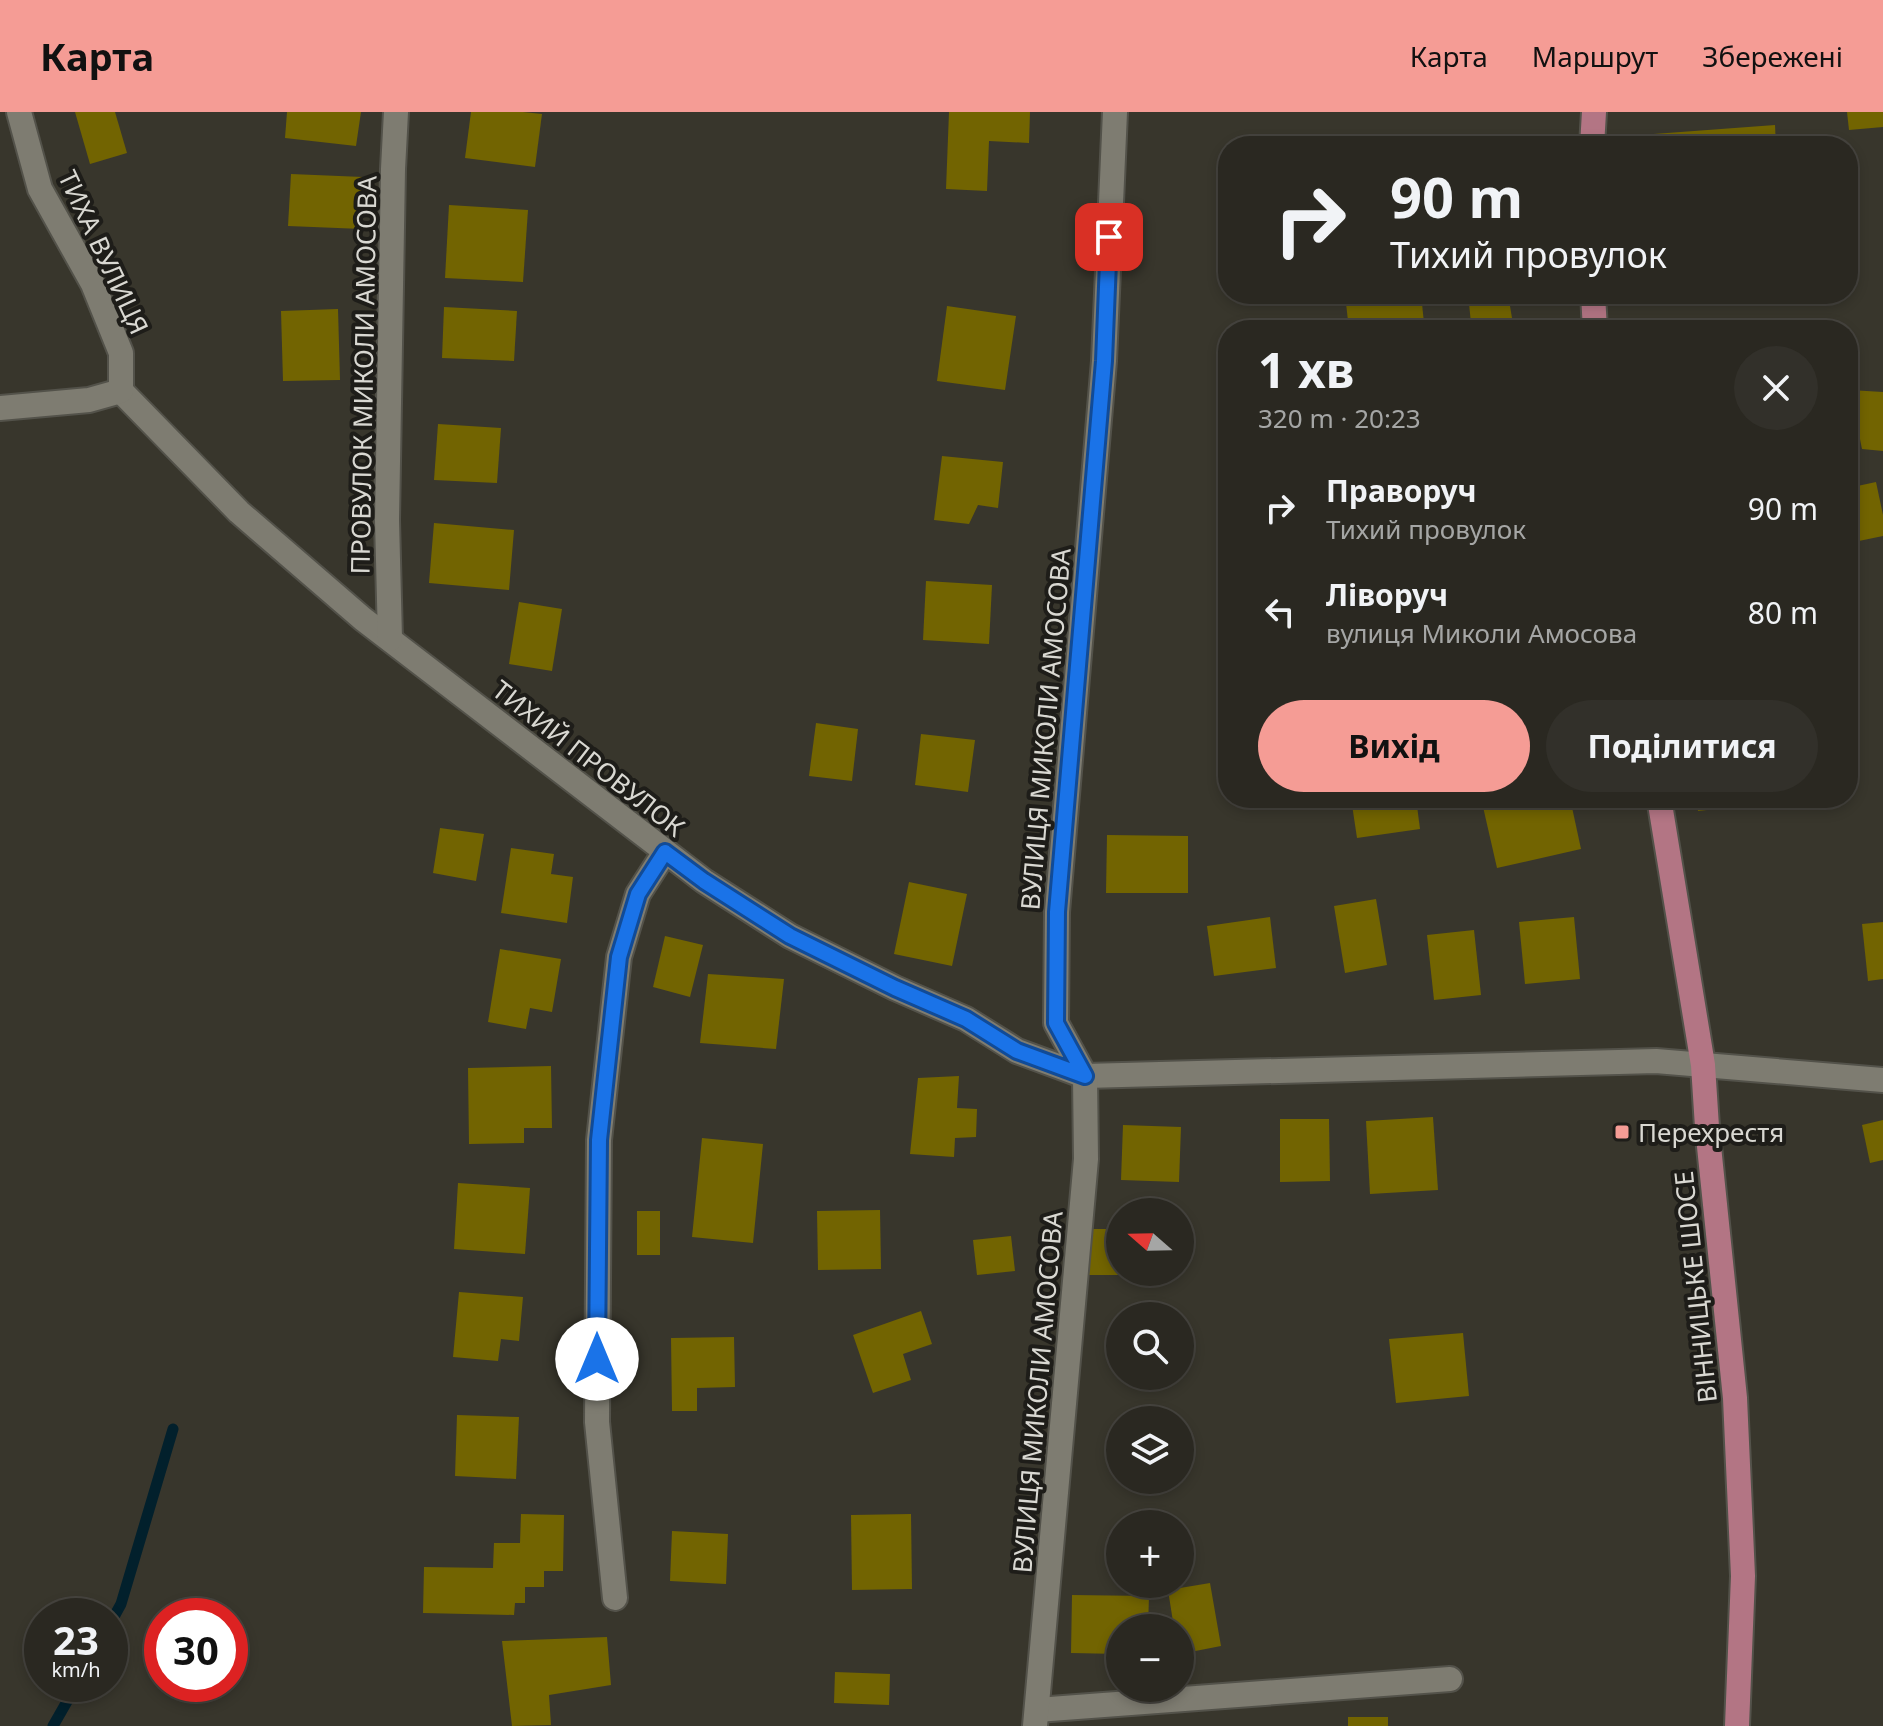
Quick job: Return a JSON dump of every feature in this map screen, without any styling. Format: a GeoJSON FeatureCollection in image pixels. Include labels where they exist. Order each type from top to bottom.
{"type":"FeatureCollection","features":[{"type":"Feature","properties":{"kind":"main road"},"geometry":{"type":"LineString","coordinates":[[1593,136],[1594,112]]}},
{"type":"Feature","properties":{"kind":"main road","name":"ВІННИЦЬКЕ ШОСЕ"},"geometry":{"type":"LineString","coordinates":[[1661,808],[1703,1065],[1735,1398],[1743,1576],[1737,1726]]}},
{"type":"Feature","properties":{"kind":"street","name":"ТИХА ВУЛИЦЯ"},"geometry":{"type":"LineString","coordinates":[[19,112],[40,189],[93,284],[121,353],[121,391]]}},
{"type":"Feature","properties":{"kind":"street","name":"ПРОВУЛОК МИКОЛИ АМОСОВА"},"geometry":{"type":"LineString","coordinates":[[390,639],[387,520],[396,112]]}},
{"type":"Feature","properties":{"kind":"street","name":"ВУЛИЦЯ МИКОЛИ АМОСОВА"},"geometry":{"type":"LineString","coordinates":[[1036,1718],[1086,1159],[1085,1076],[1056,1023],[1057,912],[1104,361],[1115,112]]}},
{"type":"Feature","properties":{"kind":"street"},"geometry":{"type":"LineString","coordinates":[[0,408],[89,400],[121,391]]}},
{"type":"Feature","properties":{"kind":"street","name":"ТИХИЙ ПРОВУЛОК"},"geometry":{"type":"LineString","coordinates":[[121,391],[239,512],[363,619],[704,881],[790,936],[966,1019],[1017,1051],[1085,1076]]}},
{"type":"Feature","properties":{"kind":"street"},"geometry":{"type":"LineString","coordinates":[[615,1598],[597,1422],[599,1140],[619,957],[638,894],[665,852]]}},
{"type":"Feature","properties":{"kind":"street"},"geometry":{"type":"LineString","coordinates":[[1085,1076],[1656,1061],[1883,1080]]}},
{"type":"Feature","properties":{"kind":"street"},"geometry":{"type":"LineString","coordinates":[[1036,1718],[1450,1679]]}},
{"type":"Feature","properties":{"kind":"building"},"geometry":{"type":"Polygon","coordinates":[[[75,112],[115,112],[127,153],[90,164],[75,112]]]}},
{"type":"Feature","properties":{"kind":"building"},"geometry":{"type":"Polygon","coordinates":[[[287,112],[361,112],[356,146],[285,138],[287,112]]]}},
{"type":"Feature","properties":{"kind":"building"},"geometry":{"type":"Polygon","coordinates":[[[471,112],[542,114],[535,167],[465,158],[471,112]]]}},
{"type":"Feature","properties":{"kind":"building"},"geometry":{"type":"Polygon","coordinates":[[[949,112],[1030,112],[1029,143],[989,141],[987,191],[946,189],[949,112]]]}},
{"type":"Feature","properties":{"kind":"building"},"geometry":{"type":"Polygon","coordinates":[[[1847,112],[1883,112],[1883,127],[1849,130],[1847,112]]]}},
{"type":"Feature","properties":{"kind":"building"},"geometry":{"type":"Polygon","coordinates":[[[1775,125],[1776,136],[1626,136],[1775,125]]]}},
{"type":"Feature","properties":{"kind":"building"},"geometry":{"type":"Polygon","coordinates":[[[291,174],[363,177],[362,229],[288,226],[291,174]]]}},
{"type":"Feature","properties":{"kind":"building"},"geometry":{"type":"Polygon","coordinates":[[[449,205],[528,210],[523,282],[445,278],[449,205]]]}},
{"type":"Feature","properties":{"kind":"building"},"geometry":{"type":"Polygon","coordinates":[[[1346,304],[1422,304],[1424,320],[1348,320],[1346,304]]]}},
{"type":"Feature","properties":{"kind":"building"},"geometry":{"type":"Polygon","coordinates":[[[1469,304],[1510,304],[1512,318],[1471,320],[1469,304]]]}},
{"type":"Feature","properties":{"kind":"building"},"geometry":{"type":"Polygon","coordinates":[[[947,306],[1016,316],[1005,390],[937,381],[947,306]]]}},
{"type":"Feature","properties":{"kind":"building"},"geometry":{"type":"Polygon","coordinates":[[[444,307],[517,311],[514,361],[442,358],[444,307]]]}},
{"type":"Feature","properties":{"kind":"building"},"geometry":{"type":"Polygon","coordinates":[[[338,309],[340,380],[283,381],[281,311],[338,309]]]}},
{"type":"Feature","properties":{"kind":"building"},"geometry":{"type":"Polygon","coordinates":[[[1858,390],[1883,392],[1883,451],[1862,449],[1858,429],[1858,390]]]}},
{"type":"Feature","properties":{"kind":"building"},"geometry":{"type":"Polygon","coordinates":[[[438,424],[501,428],[497,483],[434,480],[438,424]]]}},
{"type":"Feature","properties":{"kind":"building"},"geometry":{"type":"Polygon","coordinates":[[[942,456],[1003,462],[998,508],[978,505],[969,524],[934,520],[942,456]]]}},
{"type":"Feature","properties":{"kind":"building"},"geometry":{"type":"Polygon","coordinates":[[[1876,482],[1883,515],[1883,536],[1858,541],[1858,486],[1876,482]]]}},
{"type":"Feature","properties":{"kind":"building"},"geometry":{"type":"Polygon","coordinates":[[[434,523],[514,530],[509,590],[429,583],[434,523]]]}},
{"type":"Feature","properties":{"kind":"building"},"geometry":{"type":"Polygon","coordinates":[[[926,581],[992,585],[989,644],[923,640],[926,581]]]}},
{"type":"Feature","properties":{"kind":"building"},"geometry":{"type":"Polygon","coordinates":[[[519,602],[562,609],[552,671],[509,664],[519,602]]]}},
{"type":"Feature","properties":{"kind":"building"},"geometry":{"type":"Polygon","coordinates":[[[816,723],[858,729],[852,781],[809,776],[816,723]]]}},
{"type":"Feature","properties":{"kind":"building"},"geometry":{"type":"Polygon","coordinates":[[[921,734],[975,740],[968,792],[915,785],[921,734]]]}},
{"type":"Feature","properties":{"kind":"building"},"geometry":{"type":"Polygon","coordinates":[[[1352,808],[1417,808],[1420,829],[1357,838],[1352,808]]]}},
{"type":"Feature","properties":{"kind":"building"},"geometry":{"type":"Polygon","coordinates":[[[1483,808],[1572,808],[1581,849],[1497,868],[1483,808]]]}},
{"type":"Feature","properties":{"kind":"building"},"geometry":{"type":"Polygon","coordinates":[[[1698,808],[1725,808],[1698,811],[1698,808]]]}},
{"type":"Feature","properties":{"kind":"building"},"geometry":{"type":"Polygon","coordinates":[[[440,828],[484,834],[476,881],[433,873],[440,828]]]}},
{"type":"Feature","properties":{"kind":"building"},"geometry":{"type":"Polygon","coordinates":[[[1107,835],[1188,836],[1188,893],[1106,893],[1107,835]]]}},
{"type":"Feature","properties":{"kind":"building"},"geometry":{"type":"Polygon","coordinates":[[[511,848],[554,854],[551,874],[573,877],[567,923],[501,913],[511,848]]]}},
{"type":"Feature","properties":{"kind":"building"},"geometry":{"type":"Polygon","coordinates":[[[909,882],[967,894],[952,966],[894,954],[909,882]]]}},
{"type":"Feature","properties":{"kind":"building"},"geometry":{"type":"Polygon","coordinates":[[[1376,899],[1387,965],[1345,973],[1334,906],[1376,899]]]}},
{"type":"Feature","properties":{"kind":"building"},"geometry":{"type":"Polygon","coordinates":[[[1270,917],[1276,968],[1214,976],[1207,926],[1270,917]]]}},
{"type":"Feature","properties":{"kind":"building"},"geometry":{"type":"Polygon","coordinates":[[[1574,917],[1580,979],[1525,984],[1519,922],[1574,917]]]}},
{"type":"Feature","properties":{"kind":"building"},"geometry":{"type":"Polygon","coordinates":[[[1883,922],[1883,979],[1868,981],[1862,924],[1883,922]]]}},
{"type":"Feature","properties":{"kind":"building"},"geometry":{"type":"Polygon","coordinates":[[[1474,930],[1481,995],[1434,1000],[1427,935],[1474,930]]]}},
{"type":"Feature","properties":{"kind":"building"},"geometry":{"type":"Polygon","coordinates":[[[665,936],[703,945],[690,997],[653,987],[665,936]]]}},
{"type":"Feature","properties":{"kind":"building"},"geometry":{"type":"Polygon","coordinates":[[[500,949],[561,959],[552,1012],[530,1008],[526,1029],[488,1022],[500,949]]]}},
{"type":"Feature","properties":{"kind":"building"},"geometry":{"type":"Polygon","coordinates":[[[708,974],[784,979],[776,1049],[700,1043],[708,974]]]}},
{"type":"Feature","properties":{"kind":"building"},"geometry":{"type":"Polygon","coordinates":[[[551,1066],[552,1128],[524,1128],[524,1143],[469,1144],[468,1068],[551,1066]]]}},
{"type":"Feature","properties":{"kind":"building"},"geometry":{"type":"Polygon","coordinates":[[[959,1076],[957,1108],[977,1109],[976,1137],[955,1138],[954,1157],[910,1154],[918,1078],[959,1076]]]}},
{"type":"Feature","properties":{"kind":"building"},"geometry":{"type":"Polygon","coordinates":[[[1433,1117],[1438,1190],[1370,1194],[1366,1121],[1433,1117]]]}},
{"type":"Feature","properties":{"kind":"building"},"geometry":{"type":"Polygon","coordinates":[[[1280,1119],[1329,1119],[1330,1181],[1280,1182],[1280,1119]]]}},
{"type":"Feature","properties":{"kind":"building"},"geometry":{"type":"Polygon","coordinates":[[[1883,1120],[1883,1160],[1870,1163],[1862,1125],[1883,1120]]]}},
{"type":"Feature","properties":{"kind":"building"},"geometry":{"type":"Polygon","coordinates":[[[1123,1125],[1181,1127],[1179,1182],[1121,1180],[1123,1125]]]}},
{"type":"Feature","properties":{"kind":"building"},"geometry":{"type":"Polygon","coordinates":[[[702,1138],[763,1144],[753,1243],[692,1237],[702,1138]]]}},
{"type":"Feature","properties":{"kind":"building"},"geometry":{"type":"Polygon","coordinates":[[[458,1183],[530,1188],[525,1254],[454,1249],[458,1183]]]}},
{"type":"Feature","properties":{"kind":"building"},"geometry":{"type":"Polygon","coordinates":[[[880,1210],[881,1269],[818,1270],[817,1211],[880,1210]]]}},
{"type":"Feature","properties":{"kind":"building"},"geometry":{"type":"Polygon","coordinates":[[[637,1211],[660,1211],[660,1255],[637,1255],[637,1211]]]}},
{"type":"Feature","properties":{"kind":"building"},"geometry":{"type":"Polygon","coordinates":[[[1089,1229],[1106,1229],[1106,1275],[1089,1275],[1089,1229]]]}},
{"type":"Feature","properties":{"kind":"building"},"geometry":{"type":"Polygon","coordinates":[[[1011,1236],[1015,1271],[977,1275],[973,1240],[1011,1236]]]}},
{"type":"Feature","properties":{"kind":"building"},"geometry":{"type":"Polygon","coordinates":[[[459,1292],[523,1297],[519,1341],[501,1339],[498,1361],[453,1357],[459,1292]]]}},
{"type":"Feature","properties":{"kind":"building"},"geometry":{"type":"Polygon","coordinates":[[[921,1311],[932,1344],[903,1354],[911,1380],[873,1393],[853,1335],[921,1311]]]}},
{"type":"Feature","properties":{"kind":"building"},"geometry":{"type":"Polygon","coordinates":[[[1463,1333],[1469,1396],[1396,1403],[1389,1339],[1463,1333]]]}},
{"type":"Feature","properties":{"kind":"building"},"geometry":{"type":"Polygon","coordinates":[[[734,1337],[735,1387],[697,1388],[697,1411],[672,1411],[671,1338],[734,1337]]]}},
{"type":"Feature","properties":{"kind":"building"},"geometry":{"type":"Polygon","coordinates":[[[457,1415],[519,1417],[516,1479],[455,1476],[457,1415]]]}},
{"type":"Feature","properties":{"kind":"building"},"geometry":{"type":"Polygon","coordinates":[[[521,1514],[564,1515],[563,1571],[544,1571],[544,1587],[525,1587],[525,1603],[515,1603],[514,1615],[423,1613],[424,1567],[493,1568],[494,1543],[520,1543],[521,1514]]]}},
{"type":"Feature","properties":{"kind":"building"},"geometry":{"type":"Polygon","coordinates":[[[911,1514],[912,1589],[852,1590],[851,1515],[911,1514]]]}},
{"type":"Feature","properties":{"kind":"building"},"geometry":{"type":"Polygon","coordinates":[[[672,1531],[728,1534],[726,1584],[670,1581],[672,1531]]]}},
{"type":"Feature","properties":{"kind":"building"},"geometry":{"type":"Polygon","coordinates":[[[1210,1583],[1221,1646],[1194,1651],[1194,1614],[1172,1614],[1169,1598],[1194,1598],[1194,1586],[1210,1583]]]}},
{"type":"Feature","properties":{"kind":"building"},"geometry":{"type":"Polygon","coordinates":[[[1072,1595],[1149,1598],[1148,1614],[1106,1614],[1106,1654],[1071,1653],[1072,1595]]]}},
{"type":"Feature","properties":{"kind":"building"},"geometry":{"type":"Polygon","coordinates":[[[607,1637],[611,1685],[549,1695],[551,1725],[512,1726],[502,1641],[607,1637]]]}},
{"type":"Feature","properties":{"kind":"building"},"geometry":{"type":"Polygon","coordinates":[[[835,1672],[890,1674],[889,1705],[834,1703],[835,1672]]]}},
{"type":"Feature","properties":{"kind":"building"},"geometry":{"type":"Polygon","coordinates":[[[1348,1717],[1388,1717],[1388,1726],[1348,1726],[1348,1717]]]}},
{"type":"Feature","properties":{"kind":"waterway"},"geometry":{"type":"LineString","coordinates":[[123,1598],[173,1429]]}},
{"type":"Feature","properties":{"kind":"waterway"},"geometry":{"type":"LineString","coordinates":[[53,1726],[67,1702]]}},
{"type":"Feature","properties":{"kind":"place","name":"Перехрестя"},"geometry":{"type":"Point","coordinates":[1622,1132]}},
{"type":"Feature","properties":{"kind":"route"},"geometry":{"type":"LineString","coordinates":[[597,1359],[599,1140],[619,957],[638,894],[665,852],[790,936],[966,1019],[1017,1051],[1085,1076],[1056,1023],[1057,912],[1104,361],[1109,237]]}}]}
